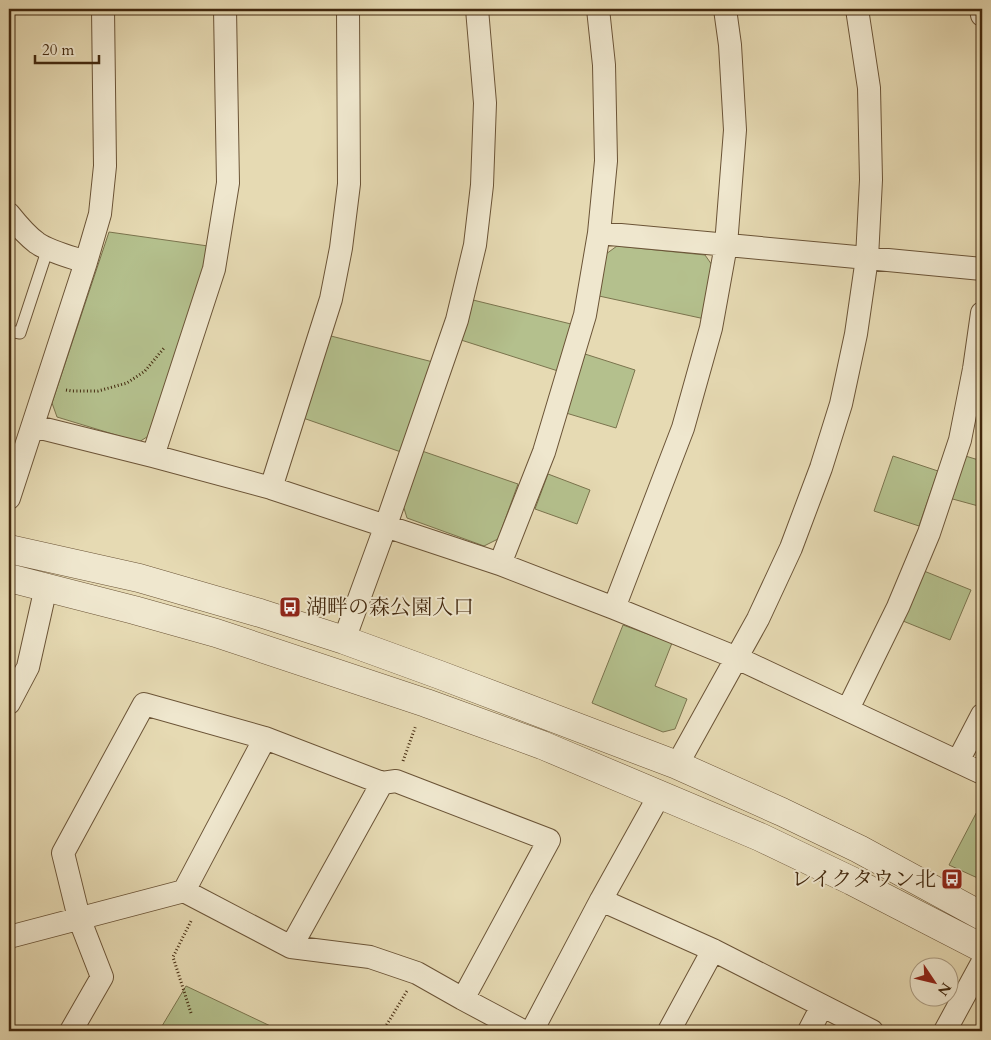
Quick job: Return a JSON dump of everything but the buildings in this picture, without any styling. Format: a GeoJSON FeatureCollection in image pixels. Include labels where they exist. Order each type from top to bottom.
{"type":"FeatureCollection","features":[{"type":"Feature","properties":{"kind":"street"},"geometry":{"type":"LineString","coordinates":[[9,498],[100,214],[105,166],[103,9]]}},
{"type":"Feature","properties":{"kind":"street"},"geometry":{"type":"LineString","coordinates":[[152,456],[214,269],[228,183],[225,9]]}},
{"type":"Feature","properties":{"kind":"street"},"geometry":{"type":"LineString","coordinates":[[271,488],[331,299],[341,248],[349,184],[348,9]]}},
{"type":"Feature","properties":{"kind":"street"},"geometry":{"type":"LineString","coordinates":[[344,640],[457,320],[475,245],[482,185],[485,102],[477,9]]}},
{"type":"Feature","properties":{"kind":"street"},"geometry":{"type":"LineString","coordinates":[[500,564],[544,452],[585,314],[599,233],[606,161],[604,65],[598,9]]}},
{"type":"Feature","properties":{"kind":"street"},"geometry":{"type":"LineString","coordinates":[[614,608],[683,428],[711,328],[726,245],[735,130],[730,46],[725,9]]}},
{"type":"Feature","properties":{"kind":"street"},"geometry":{"type":"LineString","coordinates":[[677,765],[758,619],[791,548],[821,468],[842,404],[856,334],[867,258],[871,180],[869,88],[857,9]]}},
{"type":"Feature","properties":{"kind":"street"},"geometry":{"type":"LineString","coordinates":[[981,9],[982,15]]}},
{"type":"Feature","properties":{"kind":"street"},"geometry":{"type":"LineString","coordinates":[[9,214],[20,228],[38,244],[63,255],[86,262]]}},
{"type":"Feature","properties":{"kind":"street"},"geometry":{"type":"LineString","coordinates":[[599,233],[982,269]]}},
{"type":"Feature","properties":{"kind":"street"},"geometry":{"type":"LineString","coordinates":[[848,709],[898,607],[929,533],[960,440],[974,369],[982,313]]}},
{"type":"Feature","properties":{"kind":"street"},"geometry":{"type":"LineString","coordinates":[[33,426],[271,488],[500,564],[737,658],[982,773]]}},
{"type":"Feature","properties":{"kind":"street"},"geometry":{"type":"LineString","coordinates":[[9,549],[139,578],[260,613],[344,640],[440,675],[677,765],[859,849],[982,916]]}},
{"type":"Feature","properties":{"kind":"street"},"geometry":{"type":"LineString","coordinates":[[9,578],[216,632],[426,702],[542,745],[760,837],[982,948]]}},
{"type":"Feature","properties":{"kind":"street"},"geometry":{"type":"LineString","coordinates":[[9,703],[28,667],[46,587]]}},
{"type":"Feature","properties":{"kind":"street"},"geometry":{"type":"LineString","coordinates":[[71,1031],[102,977],[79,918],[63,853],[144,704],[265,738],[549,840],[463,999]]}},
{"type":"Feature","properties":{"kind":"street"},"geometry":{"type":"LineString","coordinates":[[958,761],[982,715]]}},
{"type":"Feature","properties":{"kind":"street"},"geometry":{"type":"LineString","coordinates":[[193,896],[265,738]]}},
{"type":"Feature","properties":{"kind":"street"},"geometry":{"type":"LineString","coordinates":[[291,947],[389,782]]}},
{"type":"Feature","properties":{"kind":"street"},"geometry":{"type":"LineString","coordinates":[[532,1031],[601,900],[660,794]]}},
{"type":"Feature","properties":{"kind":"street"},"geometry":{"type":"LineString","coordinates":[[9,937],[79,918],[193,896],[291,947],[370,956],[418,973],[524,1031]]}},
{"type":"Feature","properties":{"kind":"street"},"geometry":{"type":"LineString","coordinates":[[601,900],[713,950],[872,1031]]}},
{"type":"Feature","properties":{"kind":"street"},"geometry":{"type":"LineString","coordinates":[[669,1031],[713,950]]}},
{"type":"Feature","properties":{"kind":"street"},"geometry":{"type":"LineString","coordinates":[[945,1031],[982,963]]}},
{"type":"Feature","properties":{"kind":"street"},"geometry":{"type":"LineString","coordinates":[[809,1031],[822,1006]]}},
{"type":"Feature","properties":{"kind":"lane"},"geometry":{"type":"LineString","coordinates":[[9,331],[20,333],[48,248]]}},
{"type":"Feature","properties":{"kind":"path"},"geometry":{"type":"LineString","coordinates":[[46,384],[72,391],[98,391],[127,383],[145,371],[165,347],[185,353]]}},
{"type":"Feature","properties":{"kind":"path"},"geometry":{"type":"LineString","coordinates":[[389,782],[416,724]]}},
{"type":"Feature","properties":{"kind":"path"},"geometry":{"type":"LineString","coordinates":[[192,1014],[173,957],[193,896]]}},
{"type":"Feature","properties":{"kind":"path"},"geometry":{"type":"LineString","coordinates":[[383,1031],[418,973]]}},
{"type":"Feature","properties":{"kind":"green space"},"geometry":{"type":"Polygon","coordinates":[[[109,232],[208,246],[201,276],[150,435],[139,442],[57,417],[52,403],[109,232]]]}},
{"type":"Feature","properties":{"kind":"green space"},"geometry":{"type":"Polygon","coordinates":[[[617,246],[705,255],[712,265],[705,319],[599,296],[606,254],[617,246]]]}},
{"type":"Feature","properties":{"kind":"green space"},"geometry":{"type":"Polygon","coordinates":[[[473,300],[571,324],[558,371],[461,340],[473,300]]]}},
{"type":"Feature","properties":{"kind":"green space"},"geometry":{"type":"Polygon","coordinates":[[[331,336],[433,362],[401,452],[303,418],[331,336]]]}},
{"type":"Feature","properties":{"kind":"green space"},"geometry":{"type":"Polygon","coordinates":[[[585,354],[635,370],[616,428],[566,413],[585,354]]]}},
{"type":"Feature","properties":{"kind":"green space"},"geometry":{"type":"Polygon","coordinates":[[[422,451],[518,484],[498,539],[484,546],[407,518],[403,505],[422,451]]]}},
{"type":"Feature","properties":{"kind":"green space"},"geometry":{"type":"Polygon","coordinates":[[[962,455],[982,461],[982,507],[949,498],[962,455]]]}},
{"type":"Feature","properties":{"kind":"green space"},"geometry":{"type":"Polygon","coordinates":[[[893,456],[938,471],[919,526],[874,511],[893,456]]]}},
{"type":"Feature","properties":{"kind":"green space"},"geometry":{"type":"Polygon","coordinates":[[[548,474],[590,490],[577,524],[535,509],[548,474]]]}},
{"type":"Feature","properties":{"kind":"green space"},"geometry":{"type":"Polygon","coordinates":[[[924,571],[971,590],[950,640],[903,621],[924,571]]]}},
{"type":"Feature","properties":{"kind":"green space"},"geometry":{"type":"Polygon","coordinates":[[[623,625],[672,643],[655,686],[687,699],[675,729],[663,732],[592,703],[623,625]]]}},
{"type":"Feature","properties":{"kind":"green space"},"geometry":{"type":"Polygon","coordinates":[[[982,802],[982,880],[949,865],[982,802]]]}},
{"type":"Feature","properties":{"kind":"green space"},"geometry":{"type":"Polygon","coordinates":[[[186,986],[281,1031],[159,1031],[186,986]]]}},
{"type":"Feature","properties":{"kind":"place","name":"湖畔の森公園入口"},"geometry":{"type":"Point","coordinates":[290,607]}},
{"type":"Feature","properties":{"kind":"place","name":"レイクタウン北"},"geometry":{"type":"Point","coordinates":[952,879]}}]}
